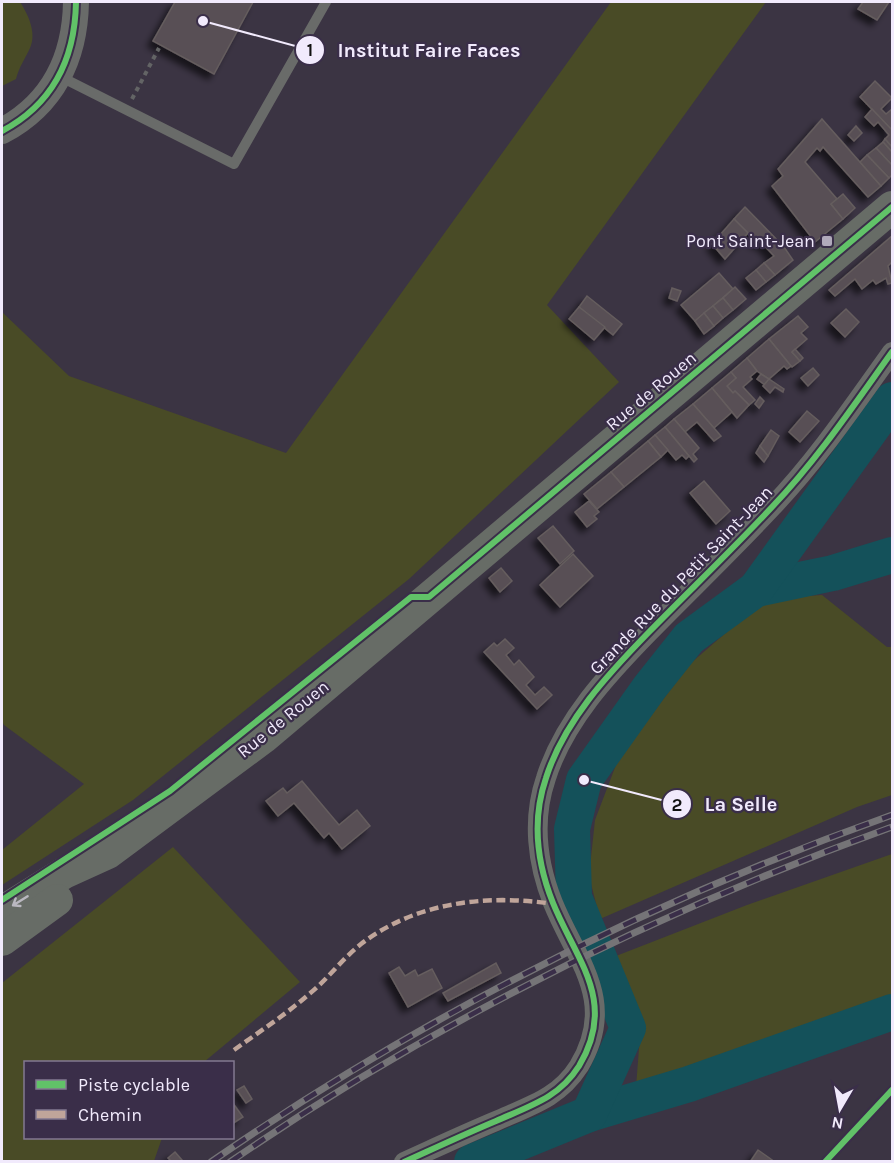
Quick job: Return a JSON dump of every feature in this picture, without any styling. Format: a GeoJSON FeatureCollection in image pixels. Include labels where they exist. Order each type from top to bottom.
{"type":"FeatureCollection","features":[{"type":"Feature","properties":{"kind":"main road","name":"Rue de Rouen"},"geometry":{"type":"LineString","coordinates":[[2,912],[64,873],[108,853],[262,738],[892,207]]}},
{"type":"Feature","properties":{"kind":"main road","name":"Rue de Rouen"},"geometry":{"type":"LineString","coordinates":[[2,940],[92,874],[108,853]]}},
{"type":"Feature","properties":{"kind":"street"},"geometry":{"type":"LineString","coordinates":[[2,131],[39,104],[59,76],[72,45],[76,2]]}},
{"type":"Feature","properties":{"kind":"street","name":"Grande Rue du Petit Saint-Jean"},"geometry":{"type":"LineString","coordinates":[[404,1161],[549,1096],[577,1069],[589,1046],[595,1008],[590,980],[554,904],[540,858],[538,822],[540,800],[554,757],[573,723],[607,677],[701,578],[775,505],[819,451],[892,352]]}},
{"type":"Feature","properties":{"kind":"lane"},"geometry":{"type":"LineString","coordinates":[[59,76],[234,164],[326,2]]}},
{"type":"Feature","properties":{"kind":"path"},"geometry":{"type":"LineString","coordinates":[[126,110],[159,48]]}},
{"type":"Feature","properties":{"kind":"green space"},"geometry":{"type":"Polygon","coordinates":[[[2,2],[20,2],[29,18],[33,36],[16,79],[2,86],[2,2]]]}},
{"type":"Feature","properties":{"kind":"green space"},"geometry":{"type":"Polygon","coordinates":[[[611,2],[766,2],[547,305],[619,382],[409,579],[133,800],[2,885],[2,850],[84,784],[4,725],[2,721],[2,312],[69,376],[286,453],[611,2]]]}},
{"type":"Feature","properties":{"kind":"green space"},"geometry":{"type":"Polygon","coordinates":[[[822,595],[887,647],[892,647],[892,795],[857,807],[600,919],[589,876],[595,820],[619,757],[691,663],[765,599],[822,595]]]}},
{"type":"Feature","properties":{"kind":"green space"},"geometry":{"type":"Polygon","coordinates":[[[173,847],[300,982],[205,1061],[24,1061],[24,1139],[162,1139],[154,1161],[2,1161],[2,983],[173,847]]]}},
{"type":"Feature","properties":{"kind":"green space"},"geometry":{"type":"Polygon","coordinates":[[[892,854],[892,998],[636,1087],[641,1023],[616,956],[747,905],[892,854]]]}},
{"type":"Feature","properties":{"kind":"building"},"geometry":{"type":"Polygon","coordinates":[[[175,2],[253,2],[214,74],[153,41],[175,2]]]}},
{"type":"Feature","properties":{"kind":"building"},"geometry":{"type":"Polygon","coordinates":[[[863,2],[889,2],[877,20],[858,9],[863,2]]]}},
{"type":"Feature","properties":{"kind":"building"},"geometry":{"type":"Polygon","coordinates":[[[875,81],[892,98],[881,109],[886,114],[891,110],[892,130],[860,97],[875,81]]]}},
{"type":"Feature","properties":{"kind":"building"},"geometry":{"type":"Polygon","coordinates":[[[872,109],[892,130],[892,147],[885,139],[889,135],[878,122],[874,126],[865,117],[872,109]]]}},
{"type":"Feature","properties":{"kind":"building"},"geometry":{"type":"Polygon","coordinates":[[[822,119],[881,186],[868,197],[823,147],[820,151],[817,148],[805,162],[837,199],[831,204],[843,219],[815,242],[772,186],[783,176],[778,169],[822,119]]]}},
{"type":"Feature","properties":{"kind":"building"},"geometry":{"type":"Polygon","coordinates":[[[856,126],[862,133],[854,141],[848,135],[856,126]]]}},
{"type":"Feature","properties":{"kind":"building"},"geometry":{"type":"Polygon","coordinates":[[[885,139],[892,147],[892,152],[883,142],[885,139]]]}},
{"type":"Feature","properties":{"kind":"building"},"geometry":{"type":"Polygon","coordinates":[[[883,142],[892,152],[892,165],[876,148],[883,142]]]}},
{"type":"Feature","properties":{"kind":"building"},"geometry":{"type":"Polygon","coordinates":[[[876,148],[892,165],[892,175],[889,178],[867,155],[876,148]]]}},
{"type":"Feature","properties":{"kind":"building"},"geometry":{"type":"Polygon","coordinates":[[[867,155],[889,178],[881,186],[860,162],[867,155]]]}},
{"type":"Feature","properties":{"kind":"building"},"geometry":{"type":"Polygon","coordinates":[[[843,194],[855,208],[843,219],[831,204],[843,194]]]}},
{"type":"Feature","properties":{"kind":"building"},"geometry":{"type":"Polygon","coordinates":[[[745,207],[784,247],[793,260],[775,275],[764,263],[774,256],[734,219],[745,207]]]}},
{"type":"Feature","properties":{"kind":"building"},"geometry":{"type":"Polygon","coordinates":[[[734,219],[748,233],[725,259],[712,244],[734,219]]]}},
{"type":"Feature","properties":{"kind":"building"},"geometry":{"type":"Polygon","coordinates":[[[892,236],[892,262],[888,266],[892,283],[888,284],[886,278],[876,284],[873,280],[862,289],[855,279],[835,296],[829,290],[892,236]]]}},
{"type":"Feature","properties":{"kind":"building"},"geometry":{"type":"Polygon","coordinates":[[[764,263],[775,275],[766,282],[756,270],[764,263]]]}},
{"type":"Feature","properties":{"kind":"building"},"geometry":{"type":"Polygon","coordinates":[[[756,270],[766,282],[756,290],[746,278],[756,270]]]}},
{"type":"Feature","properties":{"kind":"building"},"geometry":{"type":"Polygon","coordinates":[[[719,273],[733,289],[695,321],[681,305],[719,273]]]}},
{"type":"Feature","properties":{"kind":"building"},"geometry":{"type":"Polygon","coordinates":[[[735,287],[746,299],[733,310],[723,298],[735,287]]]}},
{"type":"Feature","properties":{"kind":"building"},"geometry":{"type":"Polygon","coordinates":[[[672,288],[681,291],[677,301],[669,298],[672,288]]]}},
{"type":"Feature","properties":{"kind":"building"},"geometry":{"type":"Polygon","coordinates":[[[587,296],[622,324],[613,335],[579,307],[587,296]]]}},
{"type":"Feature","properties":{"kind":"building"},"geometry":{"type":"Polygon","coordinates":[[[723,298],[733,310],[723,318],[713,306],[723,298]]]}},
{"type":"Feature","properties":{"kind":"building"},"geometry":{"type":"Polygon","coordinates":[[[713,306],[723,318],[714,326],[704,313],[713,306]]]}},
{"type":"Feature","properties":{"kind":"building"},"geometry":{"type":"Polygon","coordinates":[[[579,307],[605,327],[594,340],[569,319],[579,307]]]}},
{"type":"Feature","properties":{"kind":"building"},"geometry":{"type":"Polygon","coordinates":[[[846,309],[859,322],[845,337],[831,323],[846,309]]]}},
{"type":"Feature","properties":{"kind":"building"},"geometry":{"type":"Polygon","coordinates":[[[704,313],[714,326],[704,334],[695,321],[704,313]]]}},
{"type":"Feature","properties":{"kind":"building"},"geometry":{"type":"Polygon","coordinates":[[[798,316],[808,327],[801,333],[807,339],[792,352],[800,361],[792,367],[769,339],[798,316]]]}},
{"type":"Feature","properties":{"kind":"building"},"geometry":{"type":"Polygon","coordinates":[[[769,339],[791,366],[787,369],[784,366],[769,379],[757,371],[747,358],[769,339]]]}},
{"type":"Feature","properties":{"kind":"building"},"geometry":{"type":"Polygon","coordinates":[[[795,349],[803,358],[800,361],[792,352],[795,349]]]}},
{"type":"Feature","properties":{"kind":"building"},"geometry":{"type":"Polygon","coordinates":[[[747,358],[757,371],[743,387],[755,400],[749,405],[727,386],[736,378],[731,372],[747,358]]]}},
{"type":"Feature","properties":{"kind":"building"},"geometry":{"type":"Polygon","coordinates":[[[813,368],[819,375],[808,386],[801,378],[813,368]]]}},
{"type":"Feature","properties":{"kind":"building"},"geometry":{"type":"Polygon","coordinates":[[[731,372],[736,378],[727,386],[749,405],[737,418],[712,388],[731,372]]]}},
{"type":"Feature","properties":{"kind":"building"},"geometry":{"type":"Polygon","coordinates":[[[761,374],[769,379],[765,385],[757,379],[761,374]]]}},
{"type":"Feature","properties":{"kind":"building"},"geometry":{"type":"Polygon","coordinates":[[[769,379],[784,389],[783,392],[775,387],[770,393],[763,386],[769,379]]]}},
{"type":"Feature","properties":{"kind":"building"},"geometry":{"type":"Polygon","coordinates":[[[712,388],[732,412],[714,428],[693,404],[712,388]]]}},
{"type":"Feature","properties":{"kind":"building"},"geometry":{"type":"Polygon","coordinates":[[[760,397],[764,401],[759,408],[755,404],[760,397]]]}},
{"type":"Feature","properties":{"kind":"building"},"geometry":{"type":"Polygon","coordinates":[[[693,404],[721,436],[714,441],[697,422],[685,432],[674,419],[693,404]]]}},
{"type":"Feature","properties":{"kind":"building"},"geometry":{"type":"Polygon","coordinates":[[[807,411],[819,421],[800,442],[789,432],[807,411]]]}},
{"type":"Feature","properties":{"kind":"building"},"geometry":{"type":"Polygon","coordinates":[[[674,419],[699,448],[693,454],[697,459],[694,462],[665,427],[674,419]]]}},
{"type":"Feature","properties":{"kind":"building"},"geometry":{"type":"Polygon","coordinates":[[[665,427],[689,456],[686,459],[682,455],[676,460],[655,435],[665,427]]]}},
{"type":"Feature","properties":{"kind":"building"},"geometry":{"type":"Polygon","coordinates":[[[771,430],[779,436],[768,456],[760,446],[771,430]]]}},
{"type":"Feature","properties":{"kind":"building"},"geometry":{"type":"Polygon","coordinates":[[[655,435],[668,450],[661,457],[648,441],[655,435]]]}},
{"type":"Feature","properties":{"kind":"building"},"geometry":{"type":"Polygon","coordinates":[[[648,441],[661,457],[624,487],[611,472],[648,441]]]}},
{"type":"Feature","properties":{"kind":"building"},"geometry":{"type":"Polygon","coordinates":[[[760,446],[768,456],[764,462],[756,453],[760,446]]]}},
{"type":"Feature","properties":{"kind":"building"},"geometry":{"type":"Polygon","coordinates":[[[611,472],[624,487],[597,509],[584,494],[611,472]]]}},
{"type":"Feature","properties":{"kind":"building"},"geometry":{"type":"Polygon","coordinates":[[[704,481],[730,511],[716,524],[690,493],[704,481]]]}},
{"type":"Feature","properties":{"kind":"building"},"geometry":{"type":"Polygon","coordinates":[[[589,501],[599,512],[594,516],[597,519],[587,527],[575,512],[589,501]]]}},
{"type":"Feature","properties":{"kind":"building"},"geometry":{"type":"Polygon","coordinates":[[[553,526],[574,551],[560,564],[538,538],[553,526]]]}},
{"type":"Feature","properties":{"kind":"building"},"geometry":{"type":"Polygon","coordinates":[[[573,554],[593,576],[560,607],[540,585],[573,554]]]}},
{"type":"Feature","properties":{"kind":"building"},"geometry":{"type":"Polygon","coordinates":[[[501,568],[512,581],[500,592],[489,578],[501,568]]]}},
{"type":"Feature","properties":{"kind":"building"},"geometry":{"type":"Polygon","coordinates":[[[505,639],[514,648],[506,655],[514,665],[519,660],[534,677],[526,685],[535,695],[544,687],[552,695],[537,709],[484,652],[494,643],[497,646],[505,639]]]}},
{"type":"Feature","properties":{"kind":"building"},"geometry":{"type":"Polygon","coordinates":[[[302,781],[339,825],[357,810],[370,826],[342,849],[329,833],[324,838],[294,803],[278,816],[266,801],[283,788],[287,793],[302,781]]]}},
{"type":"Feature","properties":{"kind":"building"},"geometry":{"type":"Polygon","coordinates":[[[496,963],[501,973],[448,1001],[443,993],[496,963]]]}},
{"type":"Feature","properties":{"kind":"building"},"geometry":{"type":"Polygon","coordinates":[[[399,967],[405,976],[415,970],[418,976],[432,969],[442,988],[408,1007],[389,973],[399,967]]]}},
{"type":"Feature","properties":{"kind":"building"},"geometry":{"type":"Polygon","coordinates":[[[244,1086],[252,1099],[246,1103],[237,1090],[244,1086]]]}},
{"type":"Feature","properties":{"kind":"building"},"geometry":{"type":"Polygon","coordinates":[[[234,1105],[243,1117],[234,1123],[234,1105]]]}},
{"type":"Feature","properties":{"kind":"building"},"geometry":{"type":"Polygon","coordinates":[[[758,1150],[775,1162],[750,1162],[758,1150]]]}},
{"type":"Feature","properties":{"kind":"building"},"geometry":{"type":"Polygon","coordinates":[[[175,1152],[182,1160],[180,1162],[172,1162],[168,1158],[175,1152]]]}},
{"type":"Feature","properties":{"kind":"waterway"},"geometry":{"type":"LineString","coordinates":[[472,1162],[589,1114],[628,1028],[574,897],[572,829],[584,780],[650,687],[689,638],[756,589],[892,400]]}},
{"type":"Feature","properties":{"kind":"waterway"},"geometry":{"type":"LineString","coordinates":[[756,589],[833,573],[892,555]]}},
{"type":"Feature","properties":{"kind":"waterway"},"geometry":{"type":"LineString","coordinates":[[589,1114],[689,1084],[892,1012]]}},
{"type":"Feature","properties":{"kind":"railway"},"geometry":{"type":"LineString","coordinates":[[211,1162],[372,1059],[540,966],[714,885],[802,848],[892,815]]}},
{"type":"Feature","properties":{"kind":"railway"},"geometry":{"type":"LineString","coordinates":[[230,1162],[387,1062],[551,973],[720,895],[892,827]]}},
{"type":"Feature","properties":{"kind":"marked path"},"geometry":{"type":"LineString","coordinates":[[234,1050],[322,983],[361,944],[405,919],[428,910],[478,901],[503,900],[554,904]]}},
{"type":"Feature","properties":{"kind":"cycle path"},"geometry":{"type":"LineString","coordinates":[[2,131],[35,107],[58,77],[71,42],[76,2]]}},
{"type":"Feature","properties":{"kind":"cycle path"},"geometry":{"type":"LineString","coordinates":[[2,900],[170,791],[411,597],[429,597],[892,207]]}},
{"type":"Feature","properties":{"kind":"cycle path"},"geometry":{"type":"LineString","coordinates":[[404,1162],[543,1100],[561,1086],[579,1066],[590,1043],[595,1021],[594,1001],[582,962],[553,903],[543,872],[538,841],[539,809],[546,778],[554,757],[576,718],[603,682],[789,489],[835,432],[892,352]]}},
{"type":"Feature","properties":{"kind":"cycle path"},"geometry":{"type":"LineString","coordinates":[[825,1162],[892,1090]]}},
{"type":"Feature","properties":{"kind":"place","name":"Institut Faire Faces"},"geometry":{"type":"Point","coordinates":[203,21]}},
{"type":"Feature","properties":{"kind":"place","name":"Pont Saint-Jean"},"geometry":{"type":"Point","coordinates":[827,241]}},
{"type":"Feature","properties":{"kind":"place","name":"La Selle"},"geometry":{"type":"Point","coordinates":[584,780]}}]}
